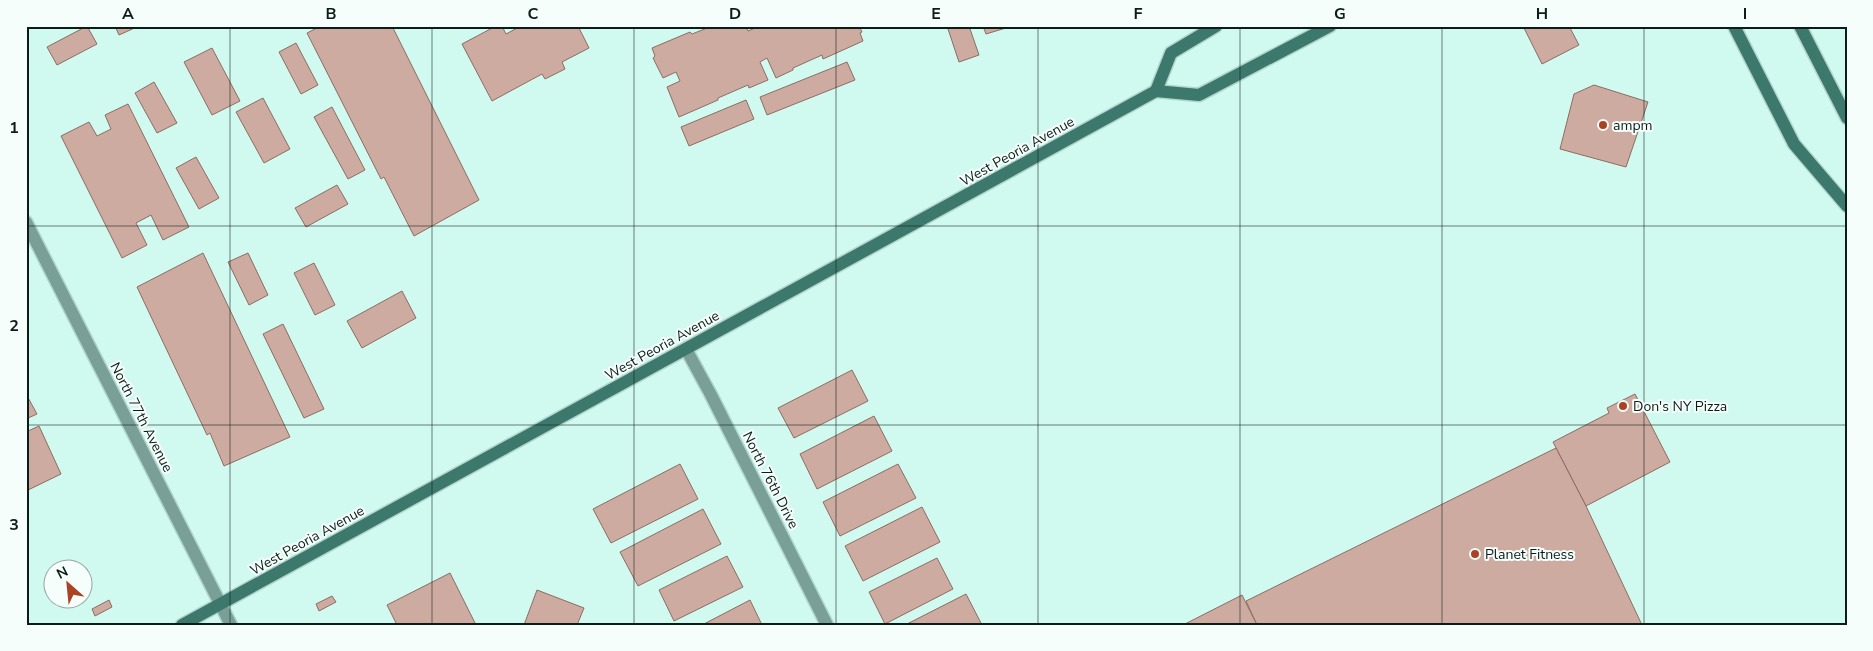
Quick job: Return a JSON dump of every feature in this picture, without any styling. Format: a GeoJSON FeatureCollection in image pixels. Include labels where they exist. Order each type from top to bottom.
{"type":"FeatureCollection","features":[{"type":"Feature","properties":{"kind":"main road"},"geometry":{"type":"LineString","coordinates":[[1216,26],[1171,53],[1156,91],[1199,95],[1330,26]]}},
{"type":"Feature","properties":{"kind":"main road"},"geometry":{"type":"LineString","coordinates":[[1734,26],[1794,144],[1847,206]]}},
{"type":"Feature","properties":{"kind":"main road"},"geometry":{"type":"LineString","coordinates":[[1800,26],[1847,118]]}},
{"type":"Feature","properties":{"kind":"main road","name":"West Peoria Avenue"},"geometry":{"type":"LineString","coordinates":[[182,625],[1156,91]]}},
{"type":"Feature","properties":{"kind":"street","name":"North 77th Avenue"},"geometry":{"type":"LineString","coordinates":[[26,222],[232,625]]}},
{"type":"Feature","properties":{"kind":"street","name":"North 76th Drive"},"geometry":{"type":"LineString","coordinates":[[686,349],[717,405],[827,625]]}},
{"type":"Feature","properties":{"kind":"building"},"geometry":{"type":"Polygon","coordinates":[[[87,26],[97,44],[57,65],[47,47],[87,26]]]}},
{"type":"Feature","properties":{"kind":"building"},"geometry":{"type":"Polygon","coordinates":[[[115,26],[139,26],[119,35],[115,26]]]}},
{"type":"Feature","properties":{"kind":"building"},"geometry":{"type":"Polygon","coordinates":[[[321,26],[392,26],[479,200],[414,236],[384,177],[381,179],[307,33],[321,26]]]}},
{"type":"Feature","properties":{"kind":"building"},"geometry":{"type":"Polygon","coordinates":[[[496,26],[502,26],[506,34],[521,26],[578,26],[589,48],[562,62],[565,69],[545,79],[542,74],[492,101],[462,44],[496,26]]]}},
{"type":"Feature","properties":{"kind":"building"},"geometry":{"type":"Polygon","coordinates":[[[712,26],[746,26],[748,31],[755,28],[754,26],[859,26],[863,41],[823,59],[822,55],[776,78],[767,58],[760,62],[768,80],[749,88],[748,85],[679,117],[667,87],[680,81],[676,72],[663,78],[653,58],[655,56],[652,48],[690,32],[692,34],[712,26]]]}},
{"type":"Feature","properties":{"kind":"building"},"geometry":{"type":"Polygon","coordinates":[[[947,26],[969,26],[979,55],[959,62],[947,26]]]}},
{"type":"Feature","properties":{"kind":"building"},"geometry":{"type":"Polygon","coordinates":[[[983,26],[1008,26],[1009,27],[986,34],[983,26]]]}},
{"type":"Feature","properties":{"kind":"building"},"geometry":{"type":"Polygon","coordinates":[[[1523,26],[1569,26],[1579,45],[1542,64],[1523,26]]]}},
{"type":"Feature","properties":{"kind":"building"},"geometry":{"type":"Polygon","coordinates":[[[296,43],[318,85],[301,94],[279,52],[296,43]]]}},
{"type":"Feature","properties":{"kind":"building"},"geometry":{"type":"Polygon","coordinates":[[[212,48],[240,101],[212,115],[184,62],[212,48]]]}},
{"type":"Feature","properties":{"kind":"building"},"geometry":{"type":"Polygon","coordinates":[[[847,62],[855,80],[767,115],[760,97],[847,62]]]}},
{"type":"Feature","properties":{"kind":"building"},"geometry":{"type":"Polygon","coordinates":[[[154,82],[177,123],[157,133],[135,93],[154,82]]]}},
{"type":"Feature","properties":{"kind":"building","name":"ampm"},"geometry":{"type":"Polygon","coordinates":[[[1594,85],[1648,102],[1626,167],[1560,149],[1574,94],[1594,85]]]}},
{"type":"Feature","properties":{"kind":"building"},"geometry":{"type":"Polygon","coordinates":[[[263,98],[290,149],[264,163],[236,112],[263,98]]]}},
{"type":"Feature","properties":{"kind":"building"},"geometry":{"type":"Polygon","coordinates":[[[746,100],[754,119],[689,146],[681,127],[746,100]]]}},
{"type":"Feature","properties":{"kind":"building"},"geometry":{"type":"Polygon","coordinates":[[[128,104],[189,227],[163,240],[151,215],[136,223],[147,245],[122,258],[61,136],[89,122],[97,136],[111,129],[105,115],[128,104]]]}},
{"type":"Feature","properties":{"kind":"building"},"geometry":{"type":"Polygon","coordinates":[[[332,107],[365,170],[348,179],[314,117],[332,107]]]}},
{"type":"Feature","properties":{"kind":"building"},"geometry":{"type":"Polygon","coordinates":[[[196,157],[219,198],[199,209],[176,168],[196,157]]]}},
{"type":"Feature","properties":{"kind":"building"},"geometry":{"type":"Polygon","coordinates":[[[337,185],[348,204],[306,227],[295,208],[337,185]]]}},
{"type":"Feature","properties":{"kind":"building"},"geometry":{"type":"Polygon","coordinates":[[[203,253],[290,437],[224,466],[210,433],[207,435],[137,287],[203,253]]]}},
{"type":"Feature","properties":{"kind":"building"},"geometry":{"type":"Polygon","coordinates":[[[248,253],[268,295],[249,305],[228,262],[248,253]]]}},
{"type":"Feature","properties":{"kind":"building"},"geometry":{"type":"Polygon","coordinates":[[[314,263],[335,305],[315,315],[294,273],[314,263]]]}},
{"type":"Feature","properties":{"kind":"building"},"geometry":{"type":"Polygon","coordinates":[[[402,291],[416,318],[362,348],[347,321],[402,291]]]}},
{"type":"Feature","properties":{"kind":"building"},"geometry":{"type":"Polygon","coordinates":[[[283,324],[324,409],[304,418],[263,334],[283,324]]]}},
{"type":"Feature","properties":{"kind":"building"},"geometry":{"type":"Polygon","coordinates":[[[852,370],[868,401],[794,438],[778,408],[852,370]]]}},
{"type":"Feature","properties":{"kind":"building"},"geometry":{"type":"Polygon","coordinates":[[[26,394],[37,414],[26,419],[26,394]]]}},
{"type":"Feature","properties":{"kind":"building"},"geometry":{"type":"Polygon","coordinates":[[[1635,394],[1670,462],[1586,506],[1553,442],[1609,413],[1607,408],[1635,394]]]}},
{"type":"Feature","properties":{"kind":"building"},"geometry":{"type":"Polygon","coordinates":[[[874,416],[892,451],[817,489],[800,454],[874,416]]]}},
{"type":"Feature","properties":{"kind":"building"},"geometry":{"type":"Polygon","coordinates":[[[39,426],[61,474],[26,491],[26,432],[39,426]]]}},
{"type":"Feature","properties":{"kind":"building","name":"Planet Fitness"},"geometry":{"type":"Polygon","coordinates":[[[1556,448],[1586,506],[1642,625],[1257,625],[1246,601],[1556,448]]]}},
{"type":"Feature","properties":{"kind":"building"},"geometry":{"type":"Polygon","coordinates":[[[680,464],[698,499],[611,543],[593,509],[680,464]]]}},
{"type":"Feature","properties":{"kind":"building"},"geometry":{"type":"Polygon","coordinates":[[[898,464],[916,498],[840,536],[823,502],[898,464]]]}},
{"type":"Feature","properties":{"kind":"building"},"geometry":{"type":"Polygon","coordinates":[[[922,507],[940,542],[863,581],[845,546],[922,507]]]}},
{"type":"Feature","properties":{"kind":"building"},"geometry":{"type":"Polygon","coordinates":[[[703,509],[721,544],[638,586],[620,552],[703,509]]]}},
{"type":"Feature","properties":{"kind":"building"},"geometry":{"type":"Polygon","coordinates":[[[727,556],[743,587],[674,621],[659,590],[727,556]]]}},
{"type":"Feature","properties":{"kind":"building"},"geometry":{"type":"Polygon","coordinates":[[[937,558],[953,589],[885,624],[869,592],[937,558]]]}},
{"type":"Feature","properties":{"kind":"building"},"geometry":{"type":"Polygon","coordinates":[[[450,573],[476,625],[397,625],[387,605],[450,573]]]}},
{"type":"Feature","properties":{"kind":"building"},"geometry":{"type":"Polygon","coordinates":[[[537,590],[584,608],[577,625],[524,625],[537,590]]]}},
{"type":"Feature","properties":{"kind":"building"},"geometry":{"type":"Polygon","coordinates":[[[966,594],[982,625],[905,625],[966,594]]]}},
{"type":"Feature","properties":{"kind":"building"},"geometry":{"type":"Polygon","coordinates":[[[1242,595],[1257,625],[1183,625],[1242,595]]]}},
{"type":"Feature","properties":{"kind":"building"},"geometry":{"type":"Polygon","coordinates":[[[332,596],[336,602],[319,611],[316,604],[332,596]]]}},
{"type":"Feature","properties":{"kind":"building"},"geometry":{"type":"Polygon","coordinates":[[[109,600],[112,607],[95,616],[92,609],[109,600]]]}},
{"type":"Feature","properties":{"kind":"building"},"geometry":{"type":"Polygon","coordinates":[[[750,600],[762,625],[702,625],[750,600]]]}},
{"type":"Feature","properties":{"kind":"place","name":"ampm"},"geometry":{"type":"Point","coordinates":[1603,125]}},
{"type":"Feature","properties":{"kind":"place","name":"Don's NY Pizza"},"geometry":{"type":"Point","coordinates":[1623,406]}},
{"type":"Feature","properties":{"kind":"place","name":"Planet Fitness"},"geometry":{"type":"Point","coordinates":[1475,554]}}]}
